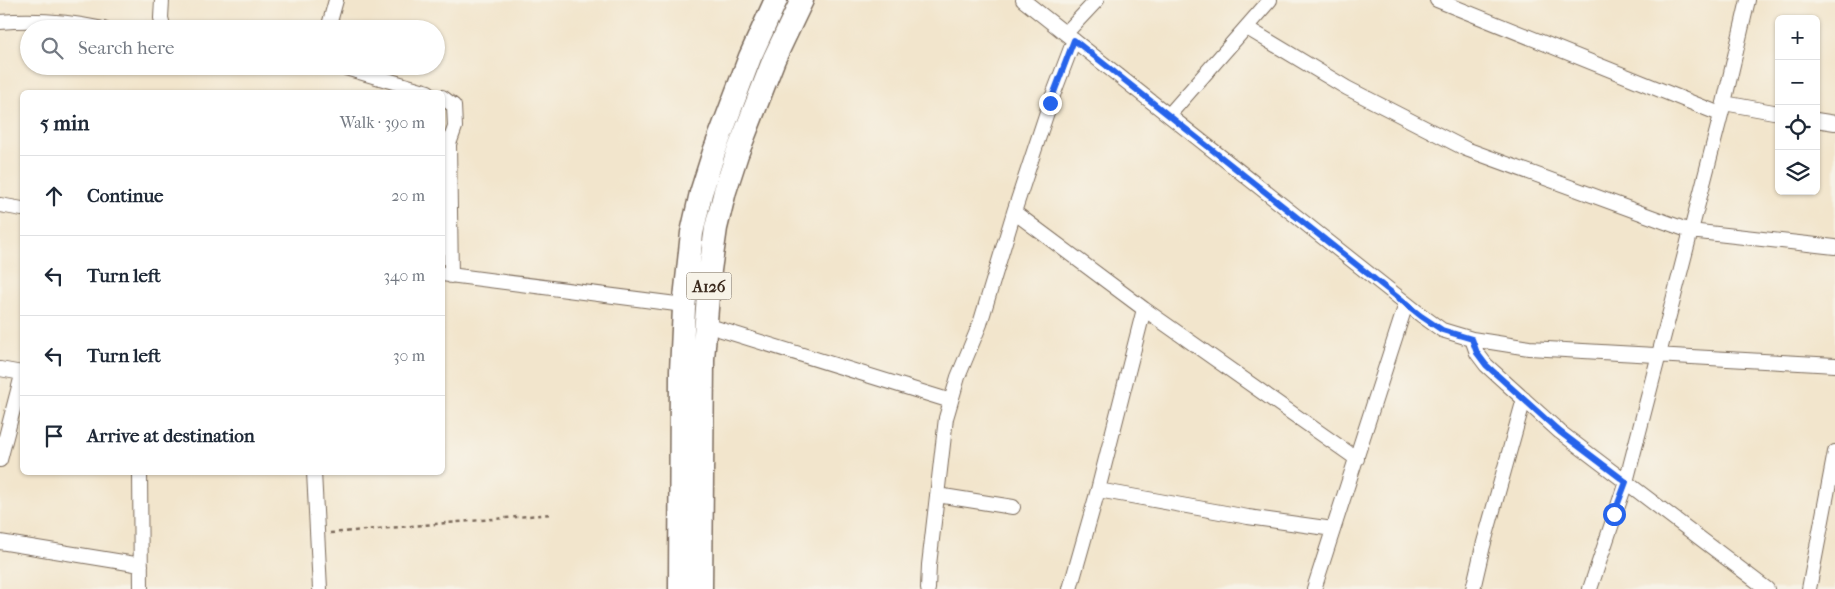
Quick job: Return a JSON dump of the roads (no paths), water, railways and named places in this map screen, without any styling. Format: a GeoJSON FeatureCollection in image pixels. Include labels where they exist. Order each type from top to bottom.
{"type":"FeatureCollection","features":[{"type":"Feature","properties":{"kind":"highway","name":"A126"},"geometry":{"type":"LineString","coordinates":[[680,589],[681,371],[684,305],[692,233],[701,193],[714,152],[750,56],[776,0]]}},
{"type":"Feature","properties":{"kind":"highway","name":"A126"},"geometry":{"type":"LineString","coordinates":[[701,589],[701,407],[710,270],[716,228],[737,154],[774,59],[802,0]]}},
{"type":"Feature","properties":{"kind":"street"},"geometry":{"type":"LineString","coordinates":[[162,0],[162,20]]}},
{"type":"Feature","properties":{"kind":"street"},"geometry":{"type":"LineString","coordinates":[[330,20],[336,0]]}},
{"type":"Feature","properties":{"kind":"street"},"geometry":{"type":"LineString","coordinates":[[1023,0],[1406,304],[1442,330],[1472,339],[1529,348],[1835,365]]}},
{"type":"Feature","properties":{"kind":"street"},"geometry":{"type":"LineString","coordinates":[[928,589],[946,418],[950,401],[958,376],[980,324],[1070,37],[1097,0]]}},
{"type":"Feature","properties":{"kind":"street"},"geometry":{"type":"LineString","coordinates":[[1169,115],[1270,0]]}},
{"type":"Feature","properties":{"kind":"street"},"geometry":{"type":"LineString","coordinates":[[1437,0],[1722,108],[1775,113]]}},
{"type":"Feature","properties":{"kind":"street"},"geometry":{"type":"LineString","coordinates":[[1590,589],[1626,482],[1748,1]]}},
{"type":"Feature","properties":{"kind":"street"},"geometry":{"type":"LineString","coordinates":[[0,22],[28,19],[38,20]]}},
{"type":"Feature","properties":{"kind":"street"},"geometry":{"type":"LineString","coordinates":[[1247,28],[1347,88],[1466,149],[1690,231],[1835,247]]}},
{"type":"Feature","properties":{"kind":"street"},"geometry":{"type":"LineString","coordinates":[[370,75],[421,90]]}},
{"type":"Feature","properties":{"kind":"street"},"geometry":{"type":"LineString","coordinates":[[445,99],[454,106],[455,127],[449,144],[447,275],[684,305]]}},
{"type":"Feature","properties":{"kind":"street"},"geometry":{"type":"LineString","coordinates":[[1820,121],[1835,123]]}},
{"type":"Feature","properties":{"kind":"street"},"geometry":{"type":"LineString","coordinates":[[0,205],[20,209]]}},
{"type":"Feature","properties":{"kind":"street"},"geometry":{"type":"LineString","coordinates":[[1014,212],[1144,309],[1357,459]]}},
{"type":"Feature","properties":{"kind":"street"},"geometry":{"type":"LineString","coordinates":[[1314,589],[1406,304]]}},
{"type":"Feature","properties":{"kind":"street"},"geometry":{"type":"LineString","coordinates":[[1070,589],[1098,490],[1144,309]]}},
{"type":"Feature","properties":{"kind":"street"},"geometry":{"type":"LineString","coordinates":[[706,325],[950,401]]}},
{"type":"Feature","properties":{"kind":"street"},"geometry":{"type":"LineString","coordinates":[[1472,339],[1477,353],[1486,365],[1560,432],[1767,589]]}},
{"type":"Feature","properties":{"kind":"street"},"geometry":{"type":"LineString","coordinates":[[0,369],[20,374]]}},
{"type":"Feature","properties":{"kind":"street"},"geometry":{"type":"LineString","coordinates":[[0,460],[20,382]]}},
{"type":"Feature","properties":{"kind":"street"},"geometry":{"type":"LineString","coordinates":[[1473,589],[1524,399]]}},
{"type":"Feature","properties":{"kind":"street"},"geometry":{"type":"LineString","coordinates":[[1808,589],[1835,452]]}},
{"type":"Feature","properties":{"kind":"street"},"geometry":{"type":"LineString","coordinates":[[140,475],[141,589]]}},
{"type":"Feature","properties":{"kind":"street"},"geometry":{"type":"LineString","coordinates":[[314,475],[320,589]]}},
{"type":"Feature","properties":{"kind":"street"},"geometry":{"type":"LineString","coordinates":[[1098,490],[1248,517],[1334,529]]}},
{"type":"Feature","properties":{"kind":"street"},"geometry":{"type":"LineString","coordinates":[[937,495],[1013,507]]}},
{"type":"Feature","properties":{"kind":"street"},"geometry":{"type":"LineString","coordinates":[[0,542],[141,566]]}}]}
